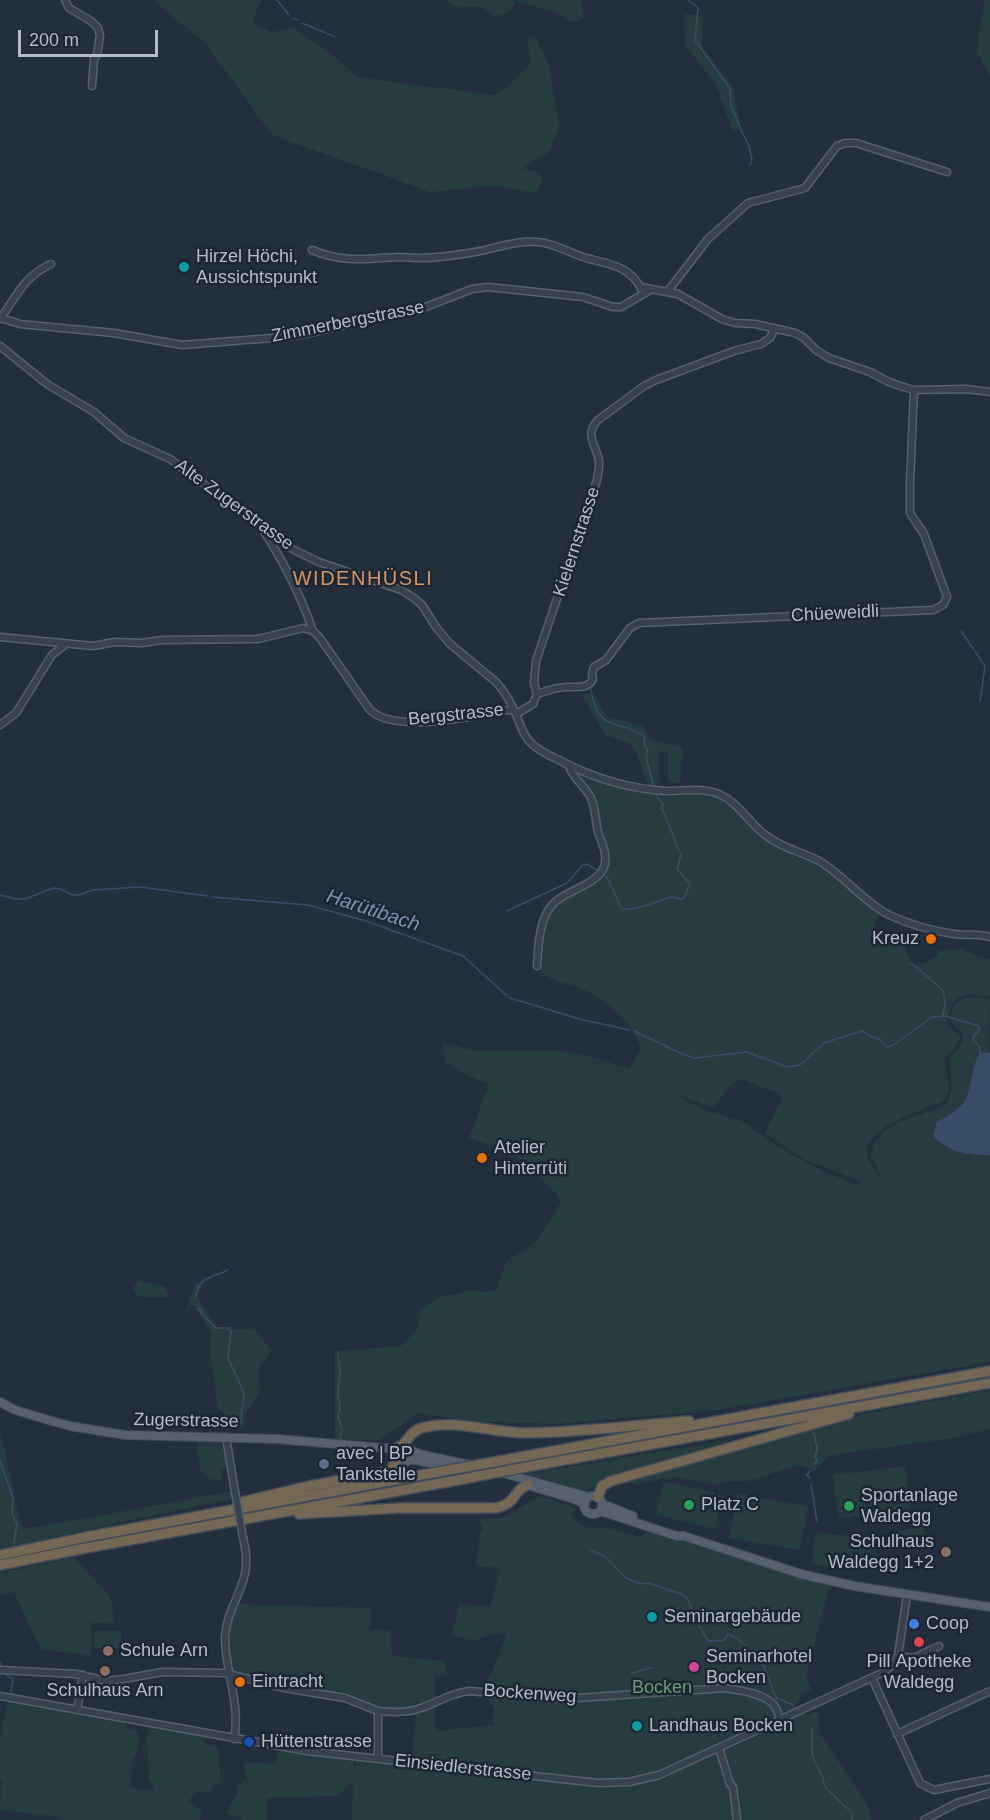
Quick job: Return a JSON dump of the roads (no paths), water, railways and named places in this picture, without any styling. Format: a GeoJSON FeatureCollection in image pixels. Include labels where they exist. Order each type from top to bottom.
{"type":"FeatureCollection","features":[{"type":"Feature","properties":{"kind":"highway"},"geometry":{"type":"LineString","coordinates":[[0,1555],[157,1523],[990,1371]]}},
{"type":"Feature","properties":{"kind":"highway"},"geometry":{"type":"LineString","coordinates":[[0,1565],[990,1383]]}},
{"type":"Feature","properties":{"kind":"highway"},"geometry":{"type":"LineString","coordinates":[[595,1503],[602,1486],[611,1480],[916,1396]]}},
{"type":"Feature","properties":{"kind":"highway"},"geometry":{"type":"LineString","coordinates":[[157,1523],[309,1486],[386,1472],[392,1468],[396,1452],[415,1430],[439,1425],[535,1432],[740,1417]]}},
{"type":"Feature","properties":{"kind":"highway"},"geometry":{"type":"LineString","coordinates":[[249,1518],[375,1509],[495,1508],[508,1505],[520,1489],[528,1485]]}},
{"type":"Feature","properties":{"kind":"main road","name":"Zugerstrasse"},"geometry":{"type":"LineString","coordinates":[[0,1402],[15,1410],[69,1426],[125,1435],[286,1439],[396,1452],[407,1446],[411,1450],[488,1469],[595,1503],[676,1536],[684,1536],[801,1574],[854,1586],[990,1607]]}},
{"type":"Feature","properties":{"kind":"main road"},"geometry":{"type":"LineString","coordinates":[[409,1460],[411,1450]]}},
{"type":"Feature","properties":{"kind":"main road","name":"Zugerstrasse"},"geometry":{"type":"LineString","coordinates":[[396,1452],[401,1463],[409,1460],[442,1465],[595,1503]]}},
{"type":"Feature","properties":{"kind":"street"},"geometry":{"type":"LineString","coordinates":[[65,0],[69,9],[91,21],[98,28],[100,35],[94,60],[92,86]]}},
{"type":"Feature","properties":{"kind":"street"},"geometry":{"type":"LineString","coordinates":[[947,172],[856,143],[837,146],[805,188],[748,203],[708,239],[668,291],[687,298],[722,319],[775,328],[803,336],[816,350],[829,358],[914,390],[966,389],[990,392]]}},
{"type":"Feature","properties":{"kind":"street"},"geometry":{"type":"LineString","coordinates":[[312,250],[339,259],[369,260],[441,256],[510,243],[547,243],[576,255],[619,266],[630,274],[642,291]]}},
{"type":"Feature","properties":{"kind":"street"},"geometry":{"type":"LineString","coordinates":[[0,319],[27,279],[51,264]]}},
{"type":"Feature","properties":{"kind":"street","name":"Zimmerbergstrasse"},"geometry":{"type":"LineString","coordinates":[[0,319],[20,324],[114,333],[182,345],[305,334],[423,308],[472,289],[488,287],[583,297],[613,307],[621,307],[642,291],[652,289],[668,291]]}},
{"type":"Feature","properties":{"kind":"street","name":"Kielernstrasse"},"geometry":{"type":"LineString","coordinates":[[537,694],[534,683],[536,661],[597,480],[600,463],[592,439],[592,426],[644,386],[716,357],[761,344],[771,338],[775,328]]}},
{"type":"Feature","properties":{"kind":"street","name":"Alte Zugerstrasse"},"geometry":{"type":"LineString","coordinates":[[0,346],[47,384],[94,412],[124,438],[170,459],[292,549],[319,562],[401,590],[414,598],[422,605],[449,643],[503,690],[515,712]]}},
{"type":"Feature","properties":{"kind":"street","name":"Chüeweidli"},"geometry":{"type":"LineString","coordinates":[[537,694],[565,687],[580,688],[591,684],[594,667],[606,660],[630,628],[639,623],[933,610],[943,605],[947,597],[940,577],[924,534],[910,513],[914,390]]}},
{"type":"Feature","properties":{"kind":"street","name":"Bergstrasse"},"geometry":{"type":"LineString","coordinates":[[262,527],[280,557],[313,631],[370,710],[380,717],[394,721],[437,721],[515,712],[523,733],[533,746],[569,765],[599,779],[621,784],[664,790],[705,790],[717,793],[734,804],[767,837],[820,862],[888,914],[913,924],[950,933],[990,937]]}},
{"type":"Feature","properties":{"kind":"street"},"geometry":{"type":"LineString","coordinates":[[0,637],[93,646],[115,642],[142,643],[162,640],[258,639],[297,629],[313,631]]}},
{"type":"Feature","properties":{"kind":"street"},"geometry":{"type":"LineString","coordinates":[[49,642],[52,655]]}},
{"type":"Feature","properties":{"kind":"street"},"geometry":{"type":"LineString","coordinates":[[0,725],[19,707],[52,655],[66,645]]}},
{"type":"Feature","properties":{"kind":"street"},"geometry":{"type":"LineString","coordinates":[[515,712],[532,704],[537,694]]}},
{"type":"Feature","properties":{"kind":"street"},"geometry":{"type":"LineString","coordinates":[[537,966],[540,938],[549,910],[560,898],[598,876],[606,855],[598,832],[596,811],[592,801],[569,765]]}},
{"type":"Feature","properties":{"kind":"street"},"geometry":{"type":"LineString","coordinates":[[226,1437],[246,1554],[246,1569],[226,1630],[225,1642],[236,1719],[234,1739]]}},
{"type":"Feature","properties":{"kind":"street"},"geometry":{"type":"LineString","coordinates":[[907,1595],[898,1656],[914,1658],[939,1646]]}},
{"type":"Feature","properties":{"kind":"street","name":"Einsiedlerstrasse"},"geometry":{"type":"LineString","coordinates":[[0,1696],[307,1751],[619,1784],[659,1775],[720,1748],[872,1678],[892,1667],[898,1656]]}},
{"type":"Feature","properties":{"kind":"street","name":"Bockenweg"},"geometry":{"type":"LineString","coordinates":[[0,1670],[54,1671],[112,1681],[162,1672],[230,1673],[284,1688],[345,1698],[378,1711],[397,1712],[416,1710],[456,1693],[469,1691],[563,1699],[725,1688],[766,1699],[776,1707],[780,1720]]}},
{"type":"Feature","properties":{"kind":"street"},"geometry":{"type":"LineString","coordinates":[[76,1710],[83,1675]]}},
{"type":"Feature","properties":{"kind":"street"},"geometry":{"type":"LineString","coordinates":[[872,1678],[920,1783],[934,1790],[990,1779]]}},
{"type":"Feature","properties":{"kind":"street"},"geometry":{"type":"LineString","coordinates":[[897,1734],[990,1691]]}},
{"type":"Feature","properties":{"kind":"street"},"geometry":{"type":"LineString","coordinates":[[378,1711],[378,1759]]}},
{"type":"Feature","properties":{"kind":"street"},"geometry":{"type":"LineString","coordinates":[[720,1748],[733,1788],[738,1820]]}},
{"type":"Feature","properties":{"kind":"street"},"geometry":{"type":"LineString","coordinates":[[924,1820],[957,1803],[990,1793]]}},
{"type":"Feature","properties":{"kind":"water"},"geometry":{"type":"Polygon","coordinates":[[[980,1052],[990,1053],[990,1155],[959,1152],[945,1146],[933,1135],[937,1122],[964,1102],[980,1052]]]}},
{"type":"Feature","properties":{"kind":"waterway"},"geometry":{"type":"LineString","coordinates":[[277,0],[289,15]]}},
{"type":"Feature","properties":{"kind":"waterway"},"geometry":{"type":"LineString","coordinates":[[688,0],[698,8],[695,40],[730,89],[731,105],[749,146],[752,160],[750,165]]}},
{"type":"Feature","properties":{"kind":"waterway"},"geometry":{"type":"LineString","coordinates":[[292,18],[297,20]]}},
{"type":"Feature","properties":{"kind":"waterway"},"geometry":{"type":"LineString","coordinates":[[302,23],[335,37]]}},
{"type":"Feature","properties":{"kind":"waterway"},"geometry":{"type":"LineString","coordinates":[[961,631],[985,666],[980,702]]}},
{"type":"Feature","properties":{"kind":"waterway"},"geometry":{"type":"LineString","coordinates":[[12,713],[26,690]]}},
{"type":"Feature","properties":{"kind":"waterway"},"geometry":{"type":"LineString","coordinates":[[591,690],[594,704],[605,720],[636,731],[645,737],[644,746],[648,750],[646,757],[654,787]]}},
{"type":"Feature","properties":{"kind":"waterway"},"geometry":{"type":"LineString","coordinates":[[604,876],[608,879],[622,910],[641,907],[671,897],[684,898],[690,884],[677,869],[681,855],[662,809],[663,805],[656,795]]}},
{"type":"Feature","properties":{"kind":"waterway"},"geometry":{"type":"LineString","coordinates":[[507,911],[567,883],[582,866],[587,864],[598,871]]}},
{"type":"Feature","properties":{"kind":"waterway"},"geometry":{"type":"LineString","coordinates":[[0,895],[25,899],[53,888],[79,895],[92,890],[140,887],[208,896]]}},
{"type":"Feature","properties":{"kind":"waterway","name":"Harütibach"},"geometry":{"type":"LineString","coordinates":[[212,897],[308,905],[366,921],[463,956],[507,996]]}},
{"type":"Feature","properties":{"kind":"waterway"},"geometry":{"type":"LineString","coordinates":[[911,963],[943,990],[945,1003],[943,1016]]}},
{"type":"Feature","properties":{"kind":"waterway","name":"Harütibach"},"geometry":{"type":"LineString","coordinates":[[510,998],[583,1020],[630,1030]]}},
{"type":"Feature","properties":{"kind":"waterway","name":"Harütibach"},"geometry":{"type":"LineString","coordinates":[[634,1031],[694,1058],[747,1052],[787,1067],[800,1065],[824,1043],[862,1031],[881,1040],[887,1047],[892,1046],[932,1017],[945,1016],[979,1026],[979,1031],[973,1040],[979,1046],[980,1052]]}},
{"type":"Feature","properties":{"kind":"waterway"},"geometry":{"type":"LineString","coordinates":[[196,1297],[203,1281],[228,1270]]}},
{"type":"Feature","properties":{"kind":"waterway"},"geometry":{"type":"LineString","coordinates":[[198,1308],[216,1328],[230,1328],[228,1358],[244,1393],[240,1425]]}},
{"type":"Feature","properties":{"kind":"waterway"},"geometry":{"type":"LineString","coordinates":[[338,1354],[340,1373],[338,1416],[342,1429],[340,1439]]}},
{"type":"Feature","properties":{"kind":"waterway"},"geometry":{"type":"LineString","coordinates":[[814,1433],[817,1449],[815,1464]]}},
{"type":"Feature","properties":{"kind":"waterway"},"geometry":{"type":"LineString","coordinates":[[0,1461],[13,1498],[12,1514],[17,1524],[14,1543]]}},
{"type":"Feature","properties":{"kind":"waterway"},"geometry":{"type":"LineString","coordinates":[[810,1471],[807,1475],[810,1478]]}},
{"type":"Feature","properties":{"kind":"waterway"},"geometry":{"type":"LineString","coordinates":[[811,1484],[817,1522]]}},
{"type":"Feature","properties":{"kind":"waterway"},"geometry":{"type":"LineString","coordinates":[[591,1550],[606,1557],[626,1578],[639,1583],[651,1584],[687,1598],[708,1641],[724,1640],[728,1634],[739,1640],[749,1656],[764,1666],[776,1698],[793,1705]]}},
{"type":"Feature","properties":{"kind":"waterway"},"geometry":{"type":"LineString","coordinates":[[0,1662],[1,1666]]}},
{"type":"Feature","properties":{"kind":"waterway"},"geometry":{"type":"LineString","coordinates":[[632,1673],[653,1667]]}},
{"type":"Feature","properties":{"kind":"waterway"},"geometry":{"type":"LineString","coordinates":[[5,1674],[13,1679],[11,1692]]}},
{"type":"Feature","properties":{"kind":"waterway"},"geometry":{"type":"LineString","coordinates":[[812,1729],[814,1760],[825,1787],[852,1813],[852,1820]]}},
{"type":"Feature","properties":{"kind":"place","name":"Hirzel Höchi, Aussichtspunkt"},"geometry":{"type":"Point","coordinates":[184,267]}},
{"type":"Feature","properties":{"kind":"place","name":"Kreuz"},"geometry":{"type":"Point","coordinates":[931,939]}},
{"type":"Feature","properties":{"kind":"place","name":"Atelier Hinterrüti"},"geometry":{"type":"Point","coordinates":[482,1158]}},
{"type":"Feature","properties":{"kind":"place","name":"avec | BP Tankstelle"},"geometry":{"type":"Point","coordinates":[324,1464]}},
{"type":"Feature","properties":{"kind":"place","name":"Platz C"},"geometry":{"type":"Point","coordinates":[689,1505]}},
{"type":"Feature","properties":{"kind":"place","name":"Sportanlage Waldegg"},"geometry":{"type":"Point","coordinates":[849,1506]}},
{"type":"Feature","properties":{"kind":"place","name":"Schulhaus Waldegg 1+2"},"geometry":{"type":"Point","coordinates":[946,1552]}},
{"type":"Feature","properties":{"kind":"place","name":"Seminargebäude"},"geometry":{"type":"Point","coordinates":[652,1617]}},
{"type":"Feature","properties":{"kind":"place","name":"Coop"},"geometry":{"type":"Point","coordinates":[914,1624]}},
{"type":"Feature","properties":{"kind":"place","name":"Pill Apotheke Waldegg"},"geometry":{"type":"Point","coordinates":[919,1642]}},
{"type":"Feature","properties":{"kind":"place","name":"Schule Arn"},"geometry":{"type":"Point","coordinates":[108,1651]}},
{"type":"Feature","properties":{"kind":"place","name":"Seminarhotel Bocken"},"geometry":{"type":"Point","coordinates":[694,1667]}},
{"type":"Feature","properties":{"kind":"place","name":"Schulhaus Arn"},"geometry":{"type":"Point","coordinates":[105,1671]}},
{"type":"Feature","properties":{"kind":"place","name":"Eintracht"},"geometry":{"type":"Point","coordinates":[240,1682]}},
{"type":"Feature","properties":{"kind":"place","name":"Landhaus Bocken"},"geometry":{"type":"Point","coordinates":[637,1726]}},
{"type":"Feature","properties":{"kind":"place","name":"Hüttenstrasse"},"geometry":{"type":"Point","coordinates":[249,1742]}},
{"type":"Feature","properties":{"kind":"district","name":"WIDENHÜSLI"},"geometry":{"type":"Point","coordinates":[363,579]}},
{"type":"Feature","properties":{"kind":"park label","name":"Bocken"},"geometry":{"type":"Point","coordinates":[662,1688]}}]}
